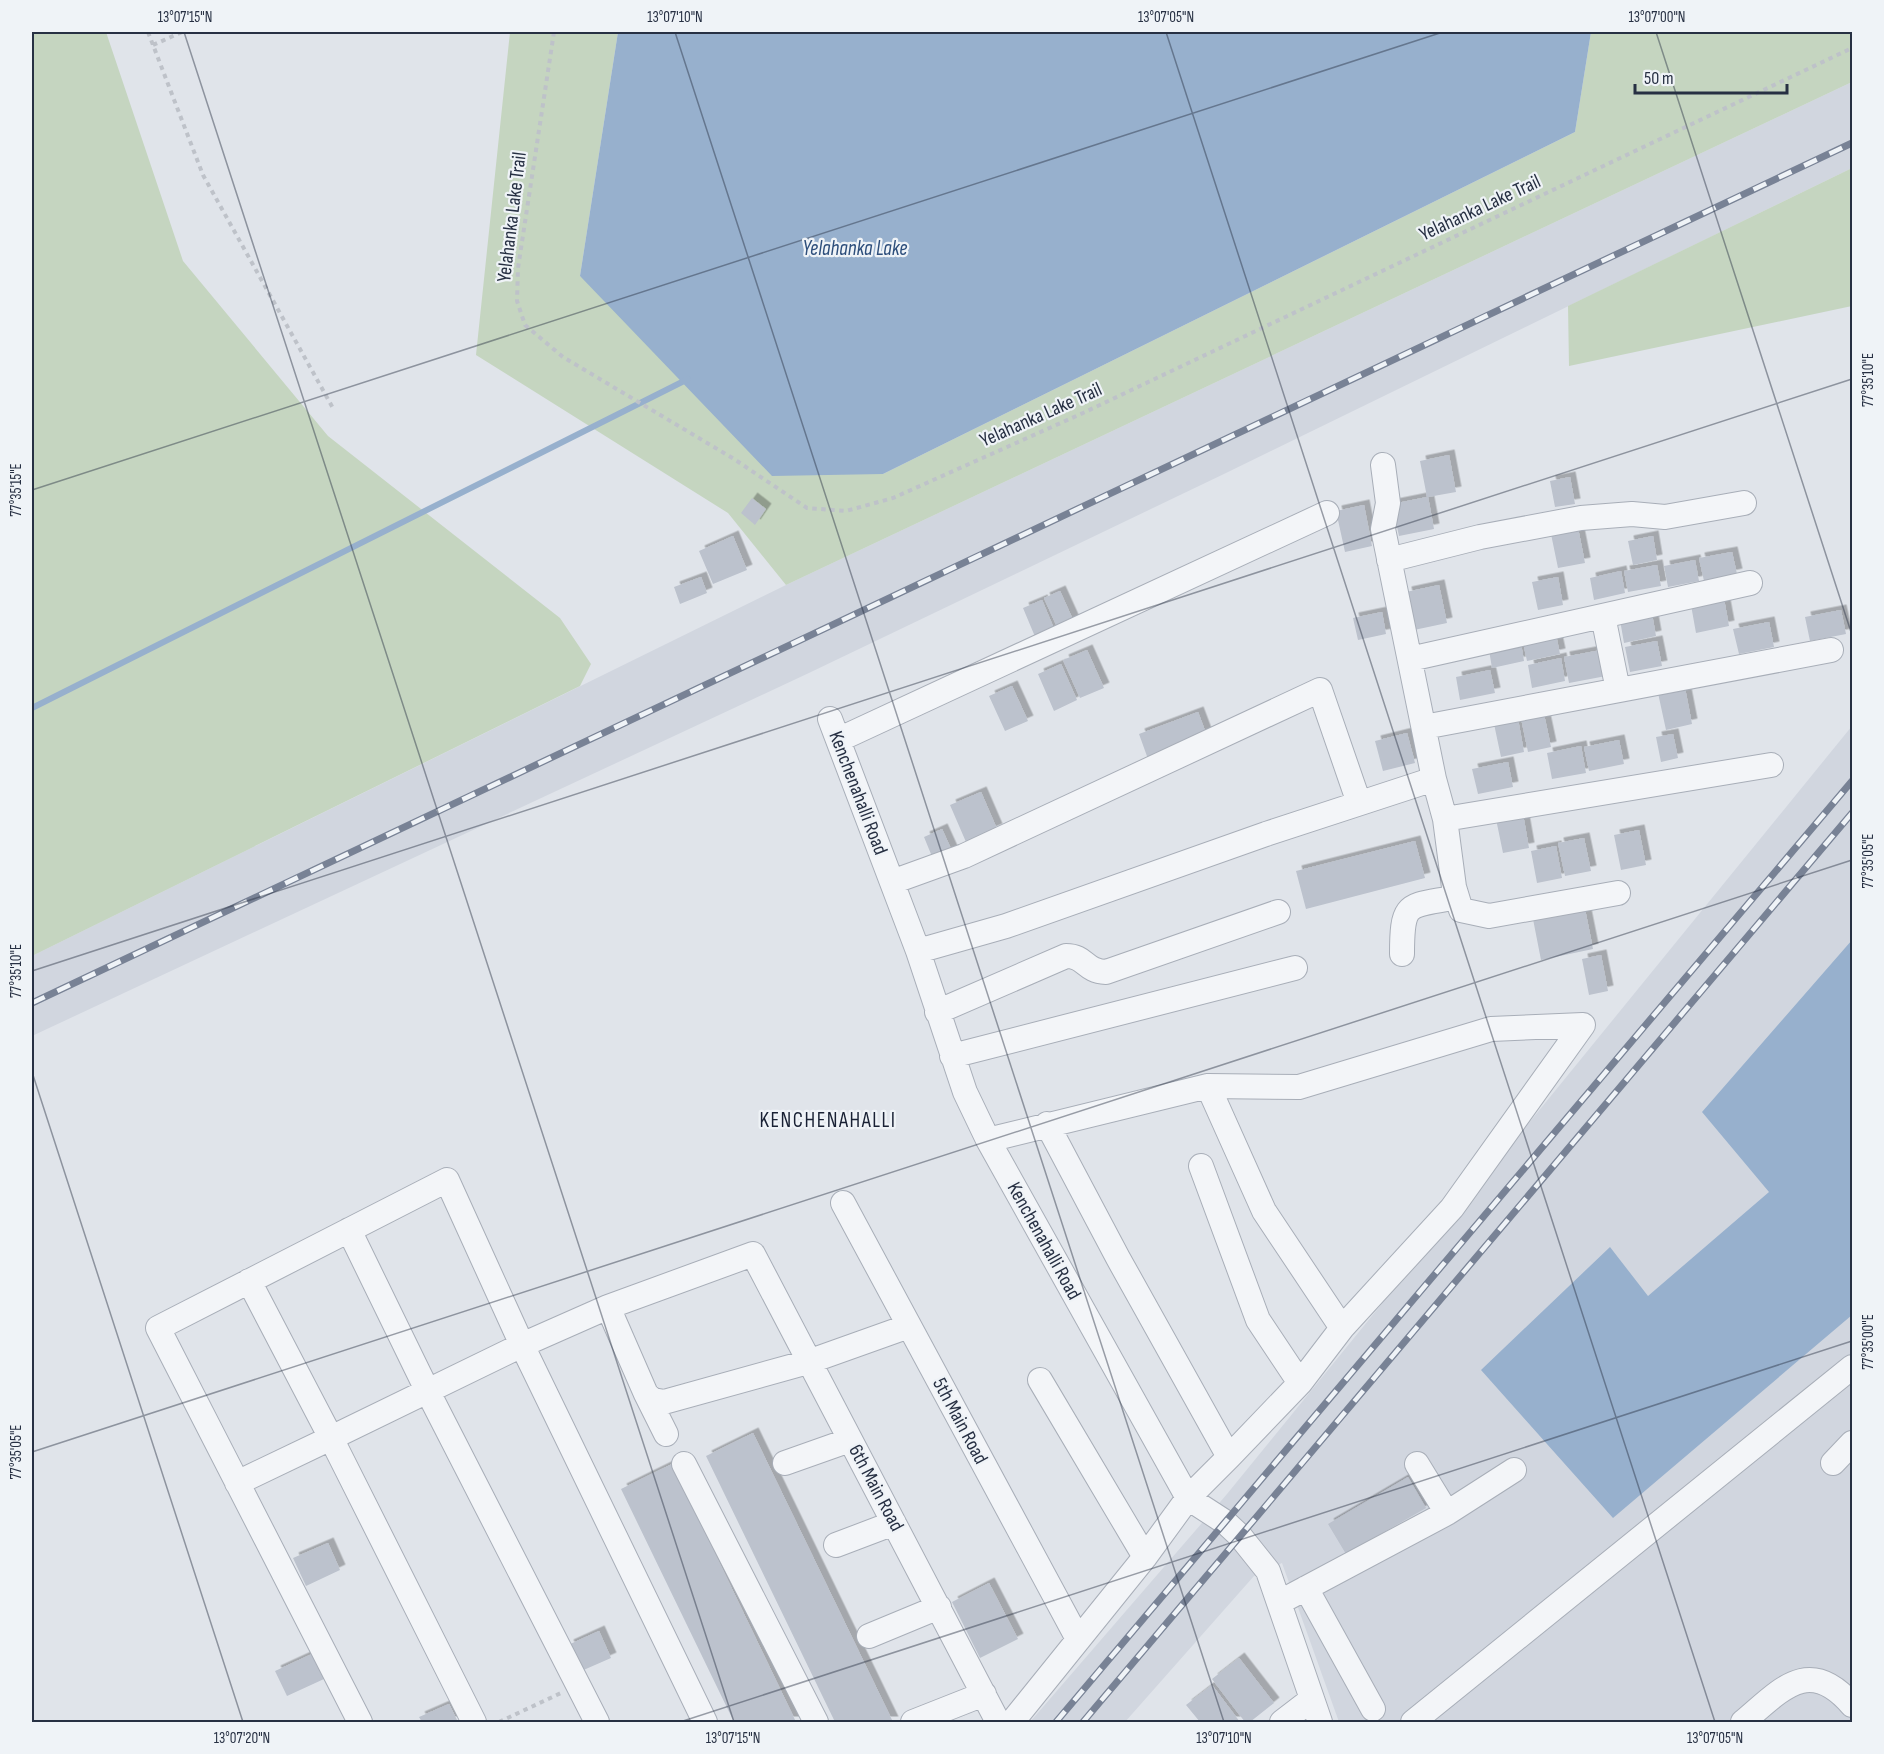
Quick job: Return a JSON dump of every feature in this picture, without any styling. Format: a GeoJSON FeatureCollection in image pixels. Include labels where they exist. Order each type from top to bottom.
{"type":"FeatureCollection","features":[{"type":"Feature","properties":{"kind":"street"},"geometry":{"type":"LineString","coordinates":[[1383,465],[1388,503],[1383,529],[1434,779],[1445,819],[1454,887],[1461,910],[1489,916],[1618,893]]}},
{"type":"Feature","properties":{"kind":"street"},"geometry":{"type":"LineString","coordinates":[[1389,560],[1480,537],[1581,518],[1632,514],[1665,517],[1744,503]]}},
{"type":"Feature","properties":{"kind":"street","name":"Kenchenahalli Road"},"geometry":{"type":"LineString","coordinates":[[1320,1722],[1268,1571],[1240,1536],[1225,1522],[1188,1498],[988,1140],[952,1056],[918,951],[834,729],[1327,513]]}},
{"type":"Feature","properties":{"kind":"street"},"geometry":{"type":"LineString","coordinates":[[1410,659],[1749,583]]}},
{"type":"Feature","properties":{"kind":"street"},"geometry":{"type":"LineString","coordinates":[[1603,616],[1618,690]]}},
{"type":"Feature","properties":{"kind":"street"},"geometry":{"type":"LineString","coordinates":[[1424,727],[1832,650]]}},
{"type":"Feature","properties":{"kind":"street"},"geometry":{"type":"LineString","coordinates":[[892,882],[964,856],[1320,690],[1359,803]]}},
{"type":"Feature","properties":{"kind":"street"},"geometry":{"type":"LineString","coordinates":[[1445,819],[1771,765]]}},
{"type":"Feature","properties":{"kind":"street"},"geometry":{"type":"LineString","coordinates":[[918,951],[1006,926],[1266,834],[1434,779]]}},
{"type":"Feature","properties":{"kind":"street"},"geometry":{"type":"LineString","coordinates":[[1402,954],[1402,923],[1406,913],[1414,906],[1457,897]]}},
{"type":"Feature","properties":{"kind":"street"},"geometry":{"type":"LineString","coordinates":[[937,1012],[1066,956],[1075,956],[1095,972],[1106,972],[1278,912]]}},
{"type":"Feature","properties":{"kind":"street"},"geometry":{"type":"LineString","coordinates":[[952,1056],[1296,968]]}},
{"type":"Feature","properties":{"kind":"street"},"geometry":{"type":"LineString","coordinates":[[988,1140],[1208,1086],[1299,1087],[1491,1029],[1583,1025],[1452,1208],[1342,1328],[1300,1383],[1188,1498],[1145,1557],[1012,1722]]}},
{"type":"Feature","properties":{"kind":"street"},"geometry":{"type":"LineString","coordinates":[[1208,1086],[1264,1211],[1342,1328]]}},
{"type":"Feature","properties":{"kind":"street"},"geometry":{"type":"LineString","coordinates":[[1047,1124],[1118,1258],[1230,1457]]}},
{"type":"Feature","properties":{"kind":"street"},"geometry":{"type":"LineString","coordinates":[[1201,1166],[1258,1320],[1300,1383]]}},
{"type":"Feature","properties":{"kind":"street"},"geometry":{"type":"LineString","coordinates":[[360,1722],[158,1328],[447,1180],[522,1345],[705,1722]]}},
{"type":"Feature","properties":{"kind":"street","name":"5th Main Road"},"geometry":{"type":"LineString","coordinates":[[843,1203],[1078,1639]]}},
{"type":"Feature","properties":{"kind":"street"},"geometry":{"type":"LineString","coordinates":[[349,1230],[427,1390],[597,1722]]}},
{"type":"Feature","properties":{"kind":"street","name":"6th Main Road"},"geometry":{"type":"LineString","coordinates":[[608,1307],[753,1254],[998,1722]]}},
{"type":"Feature","properties":{"kind":"street"},"geometry":{"type":"LineString","coordinates":[[249,1281],[474,1722]]}},
{"type":"Feature","properties":{"kind":"street"},"geometry":{"type":"LineString","coordinates":[[237,1483],[427,1390],[608,1307],[666,1434]]}},
{"type":"Feature","properties":{"kind":"street"},"geometry":{"type":"LineString","coordinates":[[646,1394],[653,1400],[664,1402],[808,1362],[909,1326]]}},
{"type":"Feature","properties":{"kind":"street"},"geometry":{"type":"LineString","coordinates":[[1413,1722],[1852,1367]]}},
{"type":"Feature","properties":{"kind":"street"},"geometry":{"type":"LineString","coordinates":[[1040,1380],[1145,1557]]}},
{"type":"Feature","properties":{"kind":"street"},"geometry":{"type":"LineString","coordinates":[[785,1462],[850,1440]]}},
{"type":"Feature","properties":{"kind":"street"},"geometry":{"type":"LineString","coordinates":[[1833,1463],[1852,1443]]}},
{"type":"Feature","properties":{"kind":"street"},"geometry":{"type":"LineString","coordinates":[[684,1464],[816,1722]]}},
{"type":"Feature","properties":{"kind":"street"},"geometry":{"type":"LineString","coordinates":[[1417,1464],[1447,1513]]}},
{"type":"Feature","properties":{"kind":"street"},"geometry":{"type":"LineString","coordinates":[[1280,1602],[1447,1513],[1514,1470]]}},
{"type":"Feature","properties":{"kind":"street"},"geometry":{"type":"LineString","coordinates":[[836,1545],[894,1523]]}},
{"type":"Feature","properties":{"kind":"street"},"geometry":{"type":"LineString","coordinates":[[1306,1588],[1373,1709]]}},
{"type":"Feature","properties":{"kind":"street"},"geometry":{"type":"LineString","coordinates":[[869,1636],[939,1607]]}},
{"type":"Feature","properties":{"kind":"street"},"geometry":{"type":"LineString","coordinates":[[1743,1722],[1778,1692],[1803,1681],[1832,1685],[1840,1690],[1852,1705]]}},
{"type":"Feature","properties":{"kind":"street"},"geometry":{"type":"LineString","coordinates":[[913,1722],[984,1694]]}},
{"type":"Feature","properties":{"kind":"street"},"geometry":{"type":"LineString","coordinates":[[1282,1722],[1312,1699]]}},
{"type":"Feature","properties":{"kind":"path"},"geometry":{"type":"LineString","coordinates":[[148,32],[203,175],[334,410]]}},
{"type":"Feature","properties":{"kind":"path"},"geometry":{"type":"LineString","coordinates":[[153,45],[182,32]]}},
{"type":"Feature","properties":{"kind":"path","name":"Yelahanka Lake Trail"},"geometry":{"type":"LineString","coordinates":[[554,32],[518,268],[517,302],[525,325],[563,357],[734,459],[807,508],[846,511],[893,498],[1083,413],[1852,48]]}},
{"type":"Feature","properties":{"kind":"path"},"geometry":{"type":"LineString","coordinates":[[499,1722],[578,1685]]}},
{"type":"Feature","properties":{"kind":"shaded area"},"geometry":{"type":"Polygon","coordinates":[[[1852,82],[1852,168],[811,672],[32,1036],[32,956],[786,585],[1852,82]]]}},
{"type":"Feature","properties":{"kind":"shaded area"},"geometry":{"type":"Polygon","coordinates":[[[1852,726],[1852,1722],[1339,1722],[1282,1563],[1254,1576],[1125,1722],[1030,1722],[1227,1494],[1852,726]]]}},
{"type":"Feature","properties":{"kind":"green space"},"geometry":{"type":"Polygon","coordinates":[[[32,32],[106,32],[183,261],[328,436],[560,618],[591,664],[580,686],[32,956],[32,32]]]}},
{"type":"Feature","properties":{"kind":"green space"},"geometry":{"type":"Polygon","coordinates":[[[510,32],[618,32],[580,276],[883,474],[1575,132],[1591,32],[1852,32],[1852,82],[786,585],[728,513],[476,355],[510,32]]]}},
{"type":"Feature","properties":{"kind":"green space"},"geometry":{"type":"Polygon","coordinates":[[[1852,168],[1852,306],[1569,366],[1568,306],[1852,168]]]}},
{"type":"Feature","properties":{"kind":"water","name":"Yelahanka Lake"},"geometry":{"type":"Polygon","coordinates":[[[618,32],[1591,32],[1575,132],[883,474],[772,476],[580,276],[618,32]]]}},
{"type":"Feature","properties":{"kind":"water"},"geometry":{"type":"Polygon","coordinates":[[[1852,940],[1852,1315],[1613,1518],[1481,1370],[1610,1247],[1648,1296],[1769,1192],[1702,1112],[1852,940]]]}},
{"type":"Feature","properties":{"kind":"building"},"geometry":{"type":"Polygon","coordinates":[[[1449,455],[1456,492],[1428,497],[1434,529],[1399,536],[1392,504],[1427,497],[1420,461],[1449,455]]]}},
{"type":"Feature","properties":{"kind":"building"},"geometry":{"type":"Polygon","coordinates":[[[1570,477],[1575,504],[1555,507],[1550,481],[1570,477]]]}},
{"type":"Feature","properties":{"kind":"building"},"geometry":{"type":"Polygon","coordinates":[[[752,498],[766,509],[755,525],[741,513],[752,498]]]}},
{"type":"Feature","properties":{"kind":"building"},"geometry":{"type":"Polygon","coordinates":[[[1364,505],[1372,546],[1345,552],[1336,511],[1364,505]]]}},
{"type":"Feature","properties":{"kind":"building"},"geometry":{"type":"Polygon","coordinates":[[[1578,528],[1585,563],[1558,568],[1551,534],[1578,528]]]}},
{"type":"Feature","properties":{"kind":"building"},"geometry":{"type":"Polygon","coordinates":[[[733,536],[747,570],[713,584],[699,551],[733,536]]]}},
{"type":"Feature","properties":{"kind":"building"},"geometry":{"type":"Polygon","coordinates":[[[1653,536],[1657,560],[1633,565],[1628,541],[1653,536]]]}},
{"type":"Feature","properties":{"kind":"building"},"geometry":{"type":"Polygon","coordinates":[[[1732,552],[1737,574],[1704,581],[1699,558],[1732,552]]]}},
{"type":"Feature","properties":{"kind":"building"},"geometry":{"type":"Polygon","coordinates":[[[1695,560],[1699,581],[1668,587],[1664,566],[1695,560]]]}},
{"type":"Feature","properties":{"kind":"building"},"geometry":{"type":"Polygon","coordinates":[[[1657,565],[1661,586],[1628,592],[1624,571],[1657,565]]]}},
{"type":"Feature","properties":{"kind":"building"},"geometry":{"type":"Polygon","coordinates":[[[1621,571],[1625,593],[1594,600],[1590,578],[1621,571]]]}},
{"type":"Feature","properties":{"kind":"building"},"geometry":{"type":"Polygon","coordinates":[[[701,577],[707,593],[680,604],[674,587],[701,577]]]}},
{"type":"Feature","properties":{"kind":"building"},"geometry":{"type":"Polygon","coordinates":[[[1558,577],[1563,605],[1538,610],[1532,582],[1558,577]]]}},
{"type":"Feature","properties":{"kind":"building"},"geometry":{"type":"Polygon","coordinates":[[[1439,585],[1447,623],[1414,630],[1406,592],[1439,585]]]}},
{"type":"Feature","properties":{"kind":"building"},"geometry":{"type":"Polygon","coordinates":[[[1060,591],[1074,622],[1058,629],[1044,598],[1060,591]]]}},
{"type":"Feature","properties":{"kind":"building"},"geometry":{"type":"Polygon","coordinates":[[[1724,599],[1729,626],[1696,633],[1691,605],[1724,599]]]}},
{"type":"Feature","properties":{"kind":"building"},"geometry":{"type":"Polygon","coordinates":[[[1042,600],[1055,631],[1036,639],[1023,608],[1042,600]]]}},
{"type":"Feature","properties":{"kind":"building"},"geometry":{"type":"Polygon","coordinates":[[[1841,610],[1846,634],[1810,641],[1805,617],[1841,610]]]}},
{"type":"Feature","properties":{"kind":"building"},"geometry":{"type":"Polygon","coordinates":[[[1382,612],[1386,634],[1358,640],[1353,618],[1382,612]]]}},
{"type":"Feature","properties":{"kind":"building"},"geometry":{"type":"Polygon","coordinates":[[[1652,614],[1656,636],[1624,643],[1620,620],[1652,614]]]}},
{"type":"Feature","properties":{"kind":"building"},"geometry":{"type":"Polygon","coordinates":[[[1769,622],[1774,647],[1739,654],[1733,629],[1769,622]]]}},
{"type":"Feature","properties":{"kind":"building"},"geometry":{"type":"Polygon","coordinates":[[[1555,630],[1560,654],[1527,661],[1522,637],[1555,630]]]}},
{"type":"Feature","properties":{"kind":"building"},"geometry":{"type":"Polygon","coordinates":[[[1520,638],[1524,661],[1492,668],[1488,644],[1520,638]]]}},
{"type":"Feature","properties":{"kind":"building"},"geometry":{"type":"Polygon","coordinates":[[[1657,641],[1662,666],[1630,672],[1625,647],[1657,641]]]}},
{"type":"Feature","properties":{"kind":"building"},"geometry":{"type":"Polygon","coordinates":[[[1087,650],[1104,688],[1080,698],[1063,660],[1087,650]]]}},
{"type":"Feature","properties":{"kind":"building"},"geometry":{"type":"Polygon","coordinates":[[[1601,650],[1606,676],[1569,683],[1564,657],[1601,650]]]}},
{"type":"Feature","properties":{"kind":"building"},"geometry":{"type":"Polygon","coordinates":[[[1561,658],[1565,681],[1532,688],[1528,665],[1561,658]]]}},
{"type":"Feature","properties":{"kind":"building"},"geometry":{"type":"Polygon","coordinates":[[[1061,664],[1077,700],[1054,711],[1038,674],[1061,664]]]}},
{"type":"Feature","properties":{"kind":"building"},"geometry":{"type":"Polygon","coordinates":[[[1490,670],[1495,693],[1460,700],[1456,677],[1490,670]]]}},
{"type":"Feature","properties":{"kind":"building"},"geometry":{"type":"Polygon","coordinates":[[[1012,686],[1028,721],[1005,731],[989,696],[1012,686]]]}},
{"type":"Feature","properties":{"kind":"building"},"geometry":{"type":"Polygon","coordinates":[[[1685,688],[1692,724],[1666,730],[1658,693],[1685,688]]]}},
{"type":"Feature","properties":{"kind":"building"},"geometry":{"type":"Polygon","coordinates":[[[1198,712],[1207,736],[1148,759],[1139,734],[1198,712]]]}},
{"type":"Feature","properties":{"kind":"building"},"geometry":{"type":"Polygon","coordinates":[[[1544,714],[1551,747],[1528,752],[1521,718],[1544,714]]]}},
{"type":"Feature","properties":{"kind":"building"},"geometry":{"type":"Polygon","coordinates":[[[1518,719],[1524,752],[1501,757],[1494,724],[1518,719]]]}},
{"type":"Feature","properties":{"kind":"building"},"geometry":{"type":"Polygon","coordinates":[[[1407,733],[1415,763],[1383,771],[1375,741],[1407,733]]]}},
{"type":"Feature","properties":{"kind":"building"},"geometry":{"type":"Polygon","coordinates":[[[1673,734],[1678,758],[1661,762],[1656,737],[1673,734]]]}},
{"type":"Feature","properties":{"kind":"building"},"geometry":{"type":"Polygon","coordinates":[[[1619,740],[1624,764],[1589,771],[1584,747],[1619,740]]]}},
{"type":"Feature","properties":{"kind":"building"},"geometry":{"type":"Polygon","coordinates":[[[1581,746],[1586,773],[1552,779],[1547,753],[1581,746]]]}},
{"type":"Feature","properties":{"kind":"building"},"geometry":{"type":"Polygon","coordinates":[[[1508,762],[1513,787],[1478,794],[1472,769],[1508,762]]]}},
{"type":"Feature","properties":{"kind":"building"},"geometry":{"type":"Polygon","coordinates":[[[981,792],[997,829],[966,842],[950,805],[981,792]]]}},
{"type":"Feature","properties":{"kind":"building"},"geometry":{"type":"Polygon","coordinates":[[[1523,814],[1529,848],[1503,853],[1496,819],[1523,814]]]}},
{"type":"Feature","properties":{"kind":"building"},"geometry":{"type":"Polygon","coordinates":[[[942,829],[952,851],[933,859],[924,837],[942,829]]]}},
{"type":"Feature","properties":{"kind":"building"},"geometry":{"type":"Polygon","coordinates":[[[1639,830],[1646,865],[1621,870],[1614,835],[1639,830]]]}},
{"type":"Feature","properties":{"kind":"building"},"geometry":{"type":"Polygon","coordinates":[[[1584,838],[1591,871],[1565,876],[1558,843],[1584,838]]]}},
{"type":"Feature","properties":{"kind":"building"},"geometry":{"type":"Polygon","coordinates":[[[1415,841],[1425,878],[1306,909],[1296,871],[1415,841]]]}},
{"type":"Feature","properties":{"kind":"building"},"geometry":{"type":"Polygon","coordinates":[[[1556,846],[1562,878],[1537,883],[1531,851],[1556,846]]]}},
{"type":"Feature","properties":{"kind":"building"},"geometry":{"type":"Polygon","coordinates":[[[1584,904],[1593,949],[1541,960],[1532,914],[1584,904]]]}},
{"type":"Feature","properties":{"kind":"building"},"geometry":{"type":"Polygon","coordinates":[[[1601,955],[1608,991],[1589,995],[1582,959],[1601,955]]]}},
{"type":"Feature","properties":{"kind":"building"},"geometry":{"type":"Polygon","coordinates":[[[753,1433],[893,1722],[835,1722],[706,1456],[753,1433]]]}},
{"type":"Feature","properties":{"kind":"building"},"geometry":{"type":"Polygon","coordinates":[[[672,1464],[796,1722],[734,1722],[621,1489],[672,1464]]]}},
{"type":"Feature","properties":{"kind":"building"},"geometry":{"type":"Polygon","coordinates":[[[1408,1477],[1426,1508],[1346,1554],[1328,1524],[1408,1477]]]}},
{"type":"Feature","properties":{"kind":"building"},"geometry":{"type":"Polygon","coordinates":[[[328,1543],[340,1570],[306,1586],[293,1558],[328,1543]]]}},
{"type":"Feature","properties":{"kind":"building"},"geometry":{"type":"Polygon","coordinates":[[[989,1583],[1018,1639],[980,1658],[952,1602],[989,1583]]]}},
{"type":"Feature","properties":{"kind":"building"},"geometry":{"type":"Polygon","coordinates":[[[599,1631],[611,1658],[579,1672],[568,1645],[599,1631]]]}},
{"type":"Feature","properties":{"kind":"building"},"geometry":{"type":"Polygon","coordinates":[[[312,1654],[324,1679],[287,1696],[275,1671],[312,1654]]]}},
{"type":"Feature","properties":{"kind":"building"},"geometry":{"type":"Polygon","coordinates":[[[1239,1658],[1274,1703],[1250,1722],[1245,1722],[1212,1679],[1239,1658]]]}},
{"type":"Feature","properties":{"kind":"building"},"geometry":{"type":"Polygon","coordinates":[[[1212,1685],[1240,1722],[1200,1722],[1186,1705],[1212,1685]]]}},
{"type":"Feature","properties":{"kind":"building"},"geometry":{"type":"Polygon","coordinates":[[[449,1704],[458,1722],[422,1722],[419,1717],[449,1704]]]}},
{"type":"Feature","properties":{"kind":"waterway"},"geometry":{"type":"LineString","coordinates":[[32,708],[688,379]]}},
{"type":"Feature","properties":{"kind":"railway"},"geometry":{"type":"LineString","coordinates":[[32,1003],[1852,143]]}},
{"type":"Feature","properties":{"kind":"railway"},"geometry":{"type":"LineString","coordinates":[[1056,1722],[1852,781]]}},
{"type":"Feature","properties":{"kind":"railway"},"geometry":{"type":"LineString","coordinates":[[1083,1722],[1852,813]]}},
{"type":"Feature","properties":{"kind":"district","name":"KENCHENAHALLI"},"geometry":{"type":"Point","coordinates":[828,1120]}}]}
